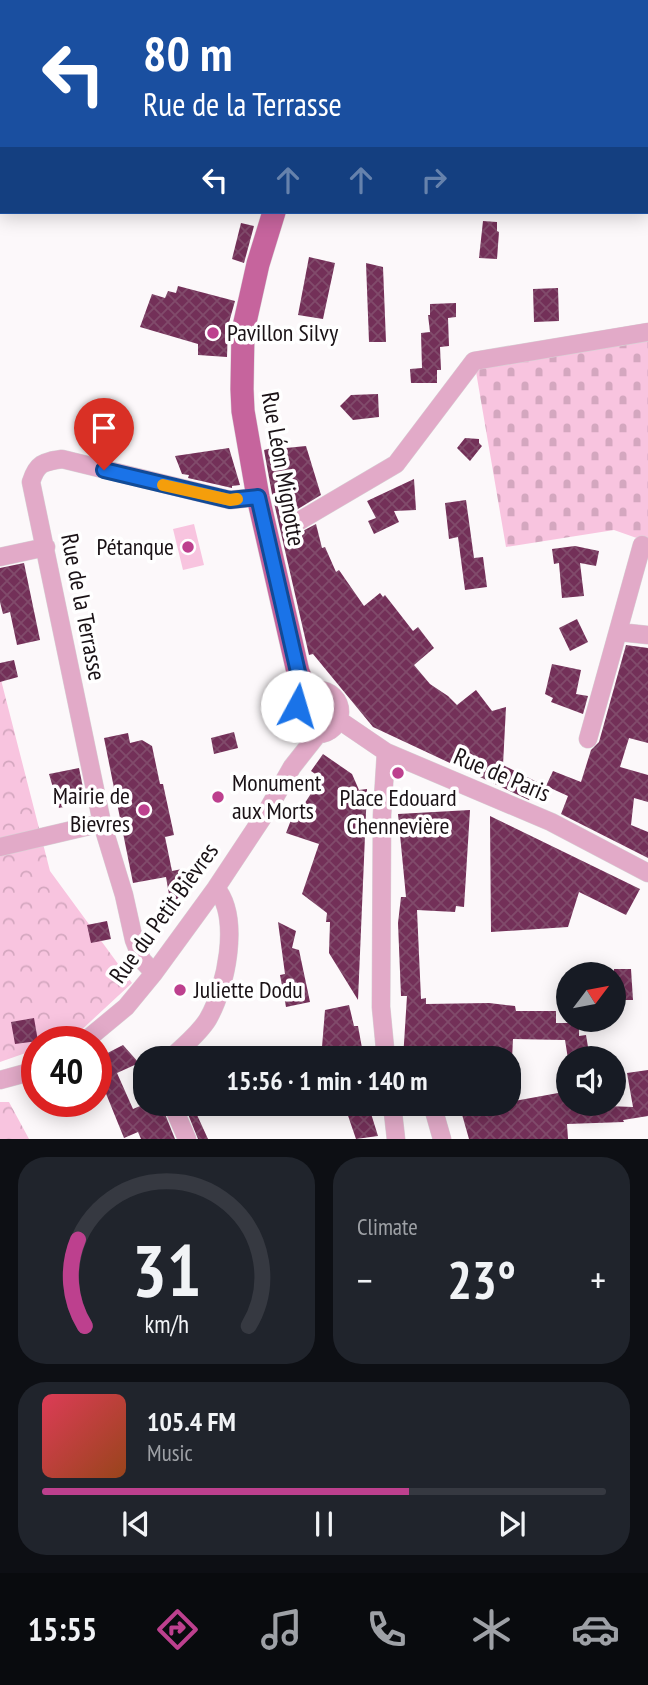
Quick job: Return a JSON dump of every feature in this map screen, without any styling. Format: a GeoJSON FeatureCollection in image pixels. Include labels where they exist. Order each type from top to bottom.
{"type":"FeatureCollection","features":[{"type":"Feature","properties":{"kind":"main road","name":"Rue Léon Mignotte"},"geometry":{"type":"LineString","coordinates":[[273,214],[258,264],[243,331],[243,411],[258,497],[298,672],[307,693]]}},
{"type":"Feature","properties":{"kind":"street"},"geometry":{"type":"LineString","coordinates":[[294,524],[396,464],[474,362],[648,332]]}},
{"type":"Feature","properties":{"kind":"street","name":"Rue de la Terrasse"},"geometry":{"type":"LineString","coordinates":[[154,973],[142,960],[134,940],[124,895],[102,823],[31,482],[34,470],[50,461],[62,459],[230,500],[258,497]]}},
{"type":"Feature","properties":{"kind":"street"},"geometry":{"type":"LineString","coordinates":[[588,739],[642,545]]}},
{"type":"Feature","properties":{"kind":"street"},"geometry":{"type":"LineString","coordinates":[[0,557],[46,547]]}},
{"type":"Feature","properties":{"kind":"street"},"geometry":{"type":"LineString","coordinates":[[619,632],[648,635]]}},
{"type":"Feature","properties":{"kind":"street"},"geometry":{"type":"LineString","coordinates":[[320,690],[333,696],[340,708],[339,720],[331,730],[318,734],[304,730],[299,724],[297,706],[307,693],[320,690]]}},
{"type":"Feature","properties":{"kind":"street","name":"Rue de Paris"},"geometry":{"type":"LineString","coordinates":[[339,720],[386,752],[551,822],[648,873]]}},
{"type":"Feature","properties":{"kind":"street","name":"Rue du Petit Bièvres"},"geometry":{"type":"LineString","coordinates":[[292,767],[299,724]]}},
{"type":"Feature","properties":{"kind":"street","name":"Rue du Petit Bièvres"},"geometry":{"type":"LineString","coordinates":[[103,1026],[126,1007],[154,973],[216,888],[273,802],[292,767],[318,734]]}},
{"type":"Feature","properties":{"kind":"street"},"geometry":{"type":"LineString","coordinates":[[385,1046],[381,993],[382,815],[386,752]]}},
{"type":"Feature","properties":{"kind":"street"},"geometry":{"type":"LineString","coordinates":[[0,847],[102,823]]}},
{"type":"Feature","properties":{"kind":"street"},"geometry":{"type":"LineString","coordinates":[[183,1046],[206,1022],[216,1005],[229,945],[230,921],[222,896],[216,888]]}},
{"type":"Feature","properties":{"kind":"street"},"geometry":{"type":"LineString","coordinates":[[0,1080],[21,1074]]}},
{"type":"Feature","properties":{"kind":"street"},"geometry":{"type":"LineString","coordinates":[[177,1116],[187,1139]]}},
{"type":"Feature","properties":{"kind":"street"},"geometry":{"type":"LineString","coordinates":[[393,1116],[396,1139]]}},
{"type":"Feature","properties":{"kind":"street"},"geometry":{"type":"LineString","coordinates":[[435,1116],[442,1139]]}},
{"type":"Feature","properties":{"kind":"green space"},"geometry":{"type":"Polygon","coordinates":[[[648,337],[648,542],[614,530],[506,547],[475,366],[648,337]]]}},
{"type":"Feature","properties":{"kind":"green space","name":"Pétanque"},"geometry":{"type":"Polygon","coordinates":[[[194,524],[204,565],[183,570],[173,529],[194,524]]]}},
{"type":"Feature","properties":{"kind":"green space"},"geometry":{"type":"Polygon","coordinates":[[[0,676],[50,871],[132,983],[86,1026],[21,1026],[21,1055],[0,1062],[0,676]]]}},
{"type":"Feature","properties":{"kind":"green space"},"geometry":{"type":"Polygon","coordinates":[[[0,1102],[9,1102],[29,1139],[0,1139],[0,1102]]]}},
{"type":"Feature","properties":{"kind":"building"},"geometry":{"type":"Polygon","coordinates":[[[483,221],[497,222],[497,259],[479,258],[483,221]]]}},
{"type":"Feature","properties":{"kind":"building"},"geometry":{"type":"Polygon","coordinates":[[[241,223],[254,226],[244,263],[232,259],[241,223]]]}},
{"type":"Feature","properties":{"kind":"building"},"geometry":{"type":"Polygon","coordinates":[[[309,257],[335,263],[323,319],[298,315],[309,257]]]}},
{"type":"Feature","properties":{"kind":"building"},"geometry":{"type":"Polygon","coordinates":[[[366,263],[383,267],[386,342],[369,342],[366,263]]]}},
{"type":"Feature","properties":{"kind":"building"},"geometry":{"type":"Polygon","coordinates":[[[178,286],[235,301],[228,326],[227,357],[198,355],[198,344],[140,327],[152,294],[165,298],[168,291],[176,293],[178,286]]]}},
{"type":"Feature","properties":{"kind":"building"},"geometry":{"type":"Polygon","coordinates":[[[558,288],[559,321],[534,322],[533,289],[558,288]]]}},
{"type":"Feature","properties":{"kind":"building"},"geometry":{"type":"Polygon","coordinates":[[[456,303],[456,317],[448,318],[449,346],[440,347],[441,370],[437,370],[437,383],[411,383],[410,369],[422,368],[421,333],[430,332],[430,304],[456,303]]]}},
{"type":"Feature","properties":{"kind":"building"},"geometry":{"type":"Polygon","coordinates":[[[378,394],[379,417],[353,420],[340,406],[351,395],[378,394]]]}},
{"type":"Feature","properties":{"kind":"building"},"geometry":{"type":"Polygon","coordinates":[[[465,438],[479,439],[482,446],[470,461],[457,448],[465,438]]]}},
{"type":"Feature","properties":{"kind":"building"},"geometry":{"type":"Polygon","coordinates":[[[306,446],[321,495],[288,515],[283,523],[285,530],[295,535],[316,524],[322,548],[325,547],[336,572],[339,570],[364,606],[380,593],[383,597],[385,595],[413,631],[418,627],[434,648],[414,665],[430,684],[457,705],[476,690],[492,711],[506,707],[503,765],[537,782],[529,800],[373,727],[313,654],[309,655],[264,450],[306,446]]]}},
{"type":"Feature","properties":{"kind":"building"},"geometry":{"type":"Polygon","coordinates":[[[229,448],[240,485],[232,488],[188,478],[189,475],[182,474],[175,456],[229,448]]]}},
{"type":"Feature","properties":{"kind":"building"},"geometry":{"type":"Polygon","coordinates":[[[414,479],[416,510],[394,511],[399,522],[374,534],[368,521],[376,518],[367,501],[414,479]]]}},
{"type":"Feature","properties":{"kind":"building"},"geometry":{"type":"Polygon","coordinates":[[[466,500],[474,558],[483,557],[487,587],[465,590],[458,537],[449,539],[445,503],[466,500]]]}},
{"type":"Feature","properties":{"kind":"building"},"geometry":{"type":"Polygon","coordinates":[[[575,546],[599,551],[596,566],[580,563],[584,596],[562,598],[559,563],[554,564],[552,549],[575,546]]]}},
{"type":"Feature","properties":{"kind":"building"},"geometry":{"type":"Polygon","coordinates":[[[24,563],[40,640],[17,645],[10,612],[3,614],[0,602],[0,568],[24,563]]]}},
{"type":"Feature","properties":{"kind":"building"},"geometry":{"type":"Polygon","coordinates":[[[577,619],[588,642],[570,651],[559,628],[577,619]]]}},
{"type":"Feature","properties":{"kind":"building"},"geometry":{"type":"Polygon","coordinates":[[[626,645],[648,648],[648,743],[629,738],[620,767],[648,775],[648,802],[634,798],[631,825],[648,832],[648,858],[561,814],[568,796],[546,786],[553,771],[581,782],[591,750],[599,742],[626,645]]]}},
{"type":"Feature","properties":{"kind":"building"},"geometry":{"type":"Polygon","coordinates":[[[14,660],[18,677],[0,682],[0,663],[14,660]]]}},
{"type":"Feature","properties":{"kind":"building"},"geometry":{"type":"Polygon","coordinates":[[[552,664],[581,670],[576,694],[588,696],[583,714],[551,702],[553,698],[545,694],[552,664]]]}},
{"type":"Feature","properties":{"kind":"building"},"geometry":{"type":"Polygon","coordinates":[[[234,732],[238,748],[214,754],[211,738],[234,732]]]}},
{"type":"Feature","properties":{"kind":"building","name":"Mairie de Bievres"},"geometry":{"type":"Polygon","coordinates":[[[128,733],[130,743],[142,740],[152,746],[160,784],[163,784],[174,835],[165,837],[172,871],[182,869],[186,889],[171,906],[166,877],[133,883],[104,738],[128,733]]]}},
{"type":"Feature","properties":{"kind":"building"},"geometry":{"type":"Polygon","coordinates":[[[323,754],[352,774],[359,790],[367,789],[358,1000],[329,953],[330,922],[326,922],[327,913],[302,894],[319,844],[286,833],[296,807],[301,809],[321,778],[311,771],[323,754]]]}},
{"type":"Feature","properties":{"kind":"building"},"geometry":{"type":"Polygon","coordinates":[[[79,768],[86,802],[59,808],[49,774],[79,768]]]}},
{"type":"Feature","properties":{"kind":"building"},"geometry":{"type":"Polygon","coordinates":[[[470,810],[464,907],[456,906],[455,912],[417,910],[421,999],[426,998],[426,1004],[489,1003],[515,1006],[516,1011],[556,1011],[556,1032],[579,1032],[579,1036],[586,1035],[588,1046],[566,1046],[565,1040],[513,1039],[513,1046],[404,1046],[407,996],[401,996],[398,923],[401,897],[406,897],[398,814],[470,810]]]}},
{"type":"Feature","properties":{"kind":"building"},"geometry":{"type":"Polygon","coordinates":[[[490,816],[640,889],[626,915],[579,892],[568,927],[491,932],[490,816]]]}},
{"type":"Feature","properties":{"kind":"building"},"geometry":{"type":"Polygon","coordinates":[[[107,921],[111,939],[91,943],[87,925],[107,921]]]}},
{"type":"Feature","properties":{"kind":"building"},"geometry":{"type":"Polygon","coordinates":[[[278,922],[296,931],[292,948],[299,950],[310,1002],[286,1007],[280,975],[285,974],[278,922]]]}},
{"type":"Feature","properties":{"kind":"building"},"geometry":{"type":"Polygon","coordinates":[[[626,969],[631,969],[633,1000],[626,1000],[626,969]]]}},
{"type":"Feature","properties":{"kind":"building"},"geometry":{"type":"Polygon","coordinates":[[[349,1005],[354,1026],[358,1026],[362,1046],[322,1046],[325,1010],[349,1005]]]}},
{"type":"Feature","properties":{"kind":"building"},"geometry":{"type":"Polygon","coordinates":[[[34,1018],[35,1026],[21,1026],[21,1043],[15,1044],[11,1022],[34,1018]]]}},
{"type":"Feature","properties":{"kind":"building"},"geometry":{"type":"Polygon","coordinates":[[[123,1045],[133,1056],[133,1066],[117,1073],[133,1109],[133,1116],[166,1116],[175,1139],[141,1139],[138,1132],[124,1138],[112,1108],[112,1051],[123,1045]]]}},
{"type":"Feature","properties":{"kind":"building"},"geometry":{"type":"Polygon","coordinates":[[[648,1070],[648,1116],[623,1120],[624,1122],[567,1124],[568,1139],[469,1139],[462,1116],[521,1116],[521,1100],[556,1093],[556,1116],[626,1116],[626,1107],[633,1107],[627,1073],[648,1070]]]}},
{"type":"Feature","properties":{"kind":"building"},"geometry":{"type":"Polygon","coordinates":[[[189,1116],[197,1116],[208,1139],[198,1139],[189,1116]]]}},
{"type":"Feature","properties":{"kind":"building"},"geometry":{"type":"Polygon","coordinates":[[[348,1116],[372,1116],[378,1136],[356,1139],[348,1116]]]}},
{"type":"Feature","properties":{"kind":"slow traffic"},"geometry":{"type":"LineString","coordinates":[[163,485],[230,500],[237,499]]}},
{"type":"Feature","properties":{"kind":"place","name":"Pavillon Silvy"},"geometry":{"type":"Point","coordinates":[213,333]}},
{"type":"Feature","properties":{"kind":"place","name":"Pétanque"},"geometry":{"type":"Point","coordinates":[188,547]}},
{"type":"Feature","properties":{"kind":"place","name":"Place Edouard Chennevière"},"geometry":{"type":"Point","coordinates":[398,773]}},
{"type":"Feature","properties":{"kind":"place","name":"Monument aux Morts"},"geometry":{"type":"Point","coordinates":[218,797]}},
{"type":"Feature","properties":{"kind":"place","name":"Mairie de Bievres"},"geometry":{"type":"Point","coordinates":[144,810]}},
{"type":"Feature","properties":{"kind":"place","name":"Juliette Dodu"},"geometry":{"type":"Point","coordinates":[180,990]}},
{"type":"Feature","properties":{"kind":"route"},"geometry":{"type":"LineString","coordinates":[[104,470],[230,500],[258,497],[298,672],[307,693],[297,706]]}}]}
